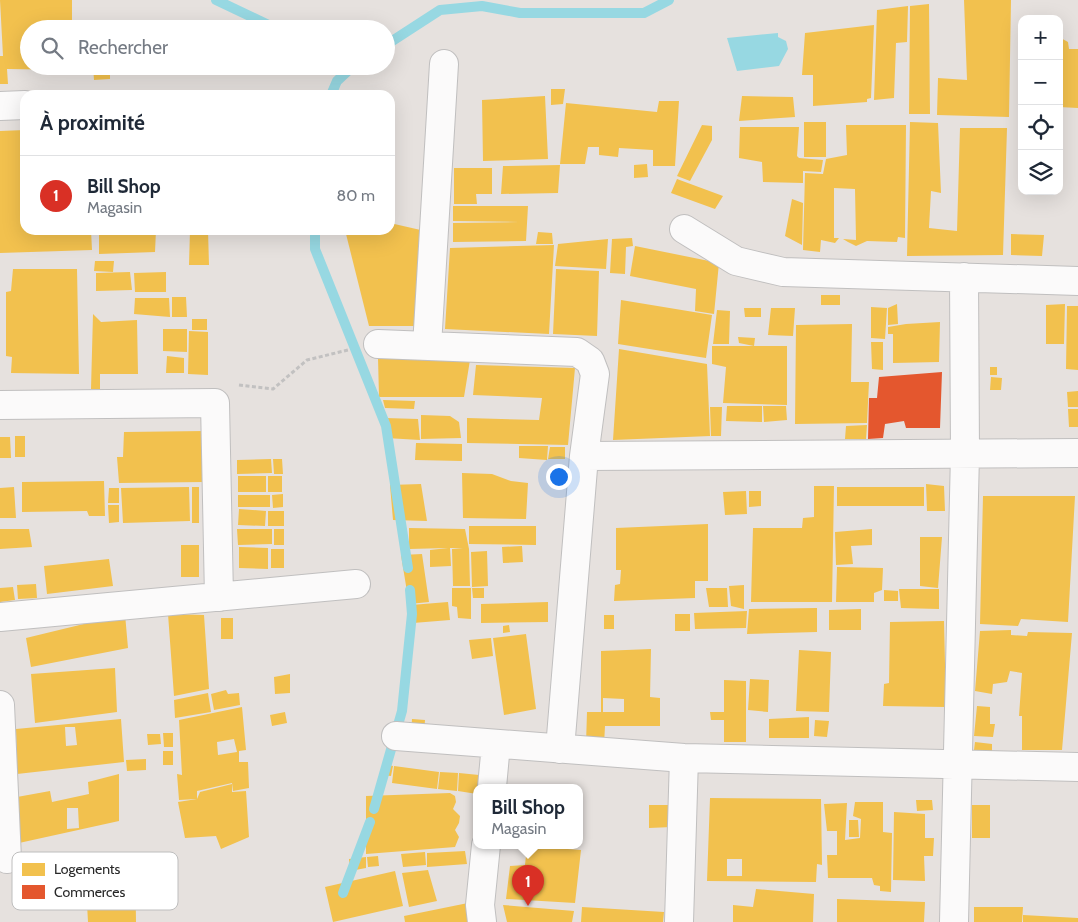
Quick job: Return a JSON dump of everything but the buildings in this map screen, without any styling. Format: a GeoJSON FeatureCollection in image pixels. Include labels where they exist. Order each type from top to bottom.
{"type":"FeatureCollection","features":[{"type":"Feature","properties":{"kind":"street"},"geometry":{"type":"LineString","coordinates":[[426,346],[444,64]]}},
{"type":"Feature","properties":{"kind":"street"},"geometry":{"type":"LineString","coordinates":[[0,106],[20,105]]}},
{"type":"Feature","properties":{"kind":"street"},"geometry":{"type":"LineString","coordinates":[[684,229],[736,261],[783,272],[1078,281]]}},
{"type":"Feature","properties":{"kind":"street"},"geometry":{"type":"LineString","coordinates":[[954,922],[965,454],[964,277]]}},
{"type":"Feature","properties":{"kind":"street"},"geometry":{"type":"LineString","coordinates":[[378,344],[577,352],[590,361],[595,374],[584,456],[560,749]]}},
{"type":"Feature","properties":{"kind":"street"},"geometry":{"type":"LineString","coordinates":[[0,405],[215,403],[219,597]]}},
{"type":"Feature","properties":{"kind":"street"},"geometry":{"type":"LineString","coordinates":[[584,456],[1078,453]]}},
{"type":"Feature","properties":{"kind":"street"},"geometry":{"type":"LineString","coordinates":[[0,617],[356,584]]}},
{"type":"Feature","properties":{"kind":"street"},"geometry":{"type":"LineString","coordinates":[[0,706],[7,859]]}},
{"type":"Feature","properties":{"kind":"street"},"geometry":{"type":"LineString","coordinates":[[396,736],[684,758],[1078,767]]}},
{"type":"Feature","properties":{"kind":"street"},"geometry":{"type":"LineString","coordinates":[[492,784],[496,744]]}},
{"type":"Feature","properties":{"kind":"street"},"geometry":{"type":"LineString","coordinates":[[679,922],[684,758]]}},
{"type":"Feature","properties":{"kind":"street"},"geometry":{"type":"LineString","coordinates":[[482,922],[480,904],[486,849]]}},
{"type":"Feature","properties":{"kind":"path"},"geometry":{"type":"LineString","coordinates":[[215,403],[230,388],[241,384],[273,389],[307,360],[351,349]]}},
{"type":"Feature","properties":{"kind":"water"},"geometry":{"type":"Polygon","coordinates":[[[778,33],[778,37],[786,41],[788,49],[779,66],[737,71],[727,38],[778,33]]]}},
{"type":"Feature","properties":{"kind":"waterway"},"geometry":{"type":"LineString","coordinates":[[216,0],[258,20]]}},
{"type":"Feature","properties":{"kind":"waterway"},"geometry":{"type":"LineString","coordinates":[[395,39],[440,10],[482,6],[520,13],[644,13],[669,0]]}},
{"type":"Feature","properties":{"kind":"waterway"},"geometry":{"type":"LineString","coordinates":[[333,90],[337,81],[343,75]]}},
{"type":"Feature","properties":{"kind":"waterway"},"geometry":{"type":"LineString","coordinates":[[315,235],[315,249],[386,426],[408,568]]}},
{"type":"Feature","properties":{"kind":"waterway"},"geometry":{"type":"LineString","coordinates":[[374,809],[402,711],[412,614],[410,590]]}},
{"type":"Feature","properties":{"kind":"waterway"},"geometry":{"type":"LineString","coordinates":[[343,893],[370,822]]}},
{"type":"Feature","properties":{"kind":"place","name":"Bill Shop"},"geometry":{"type":"Point","coordinates":[528,906]}}]}
